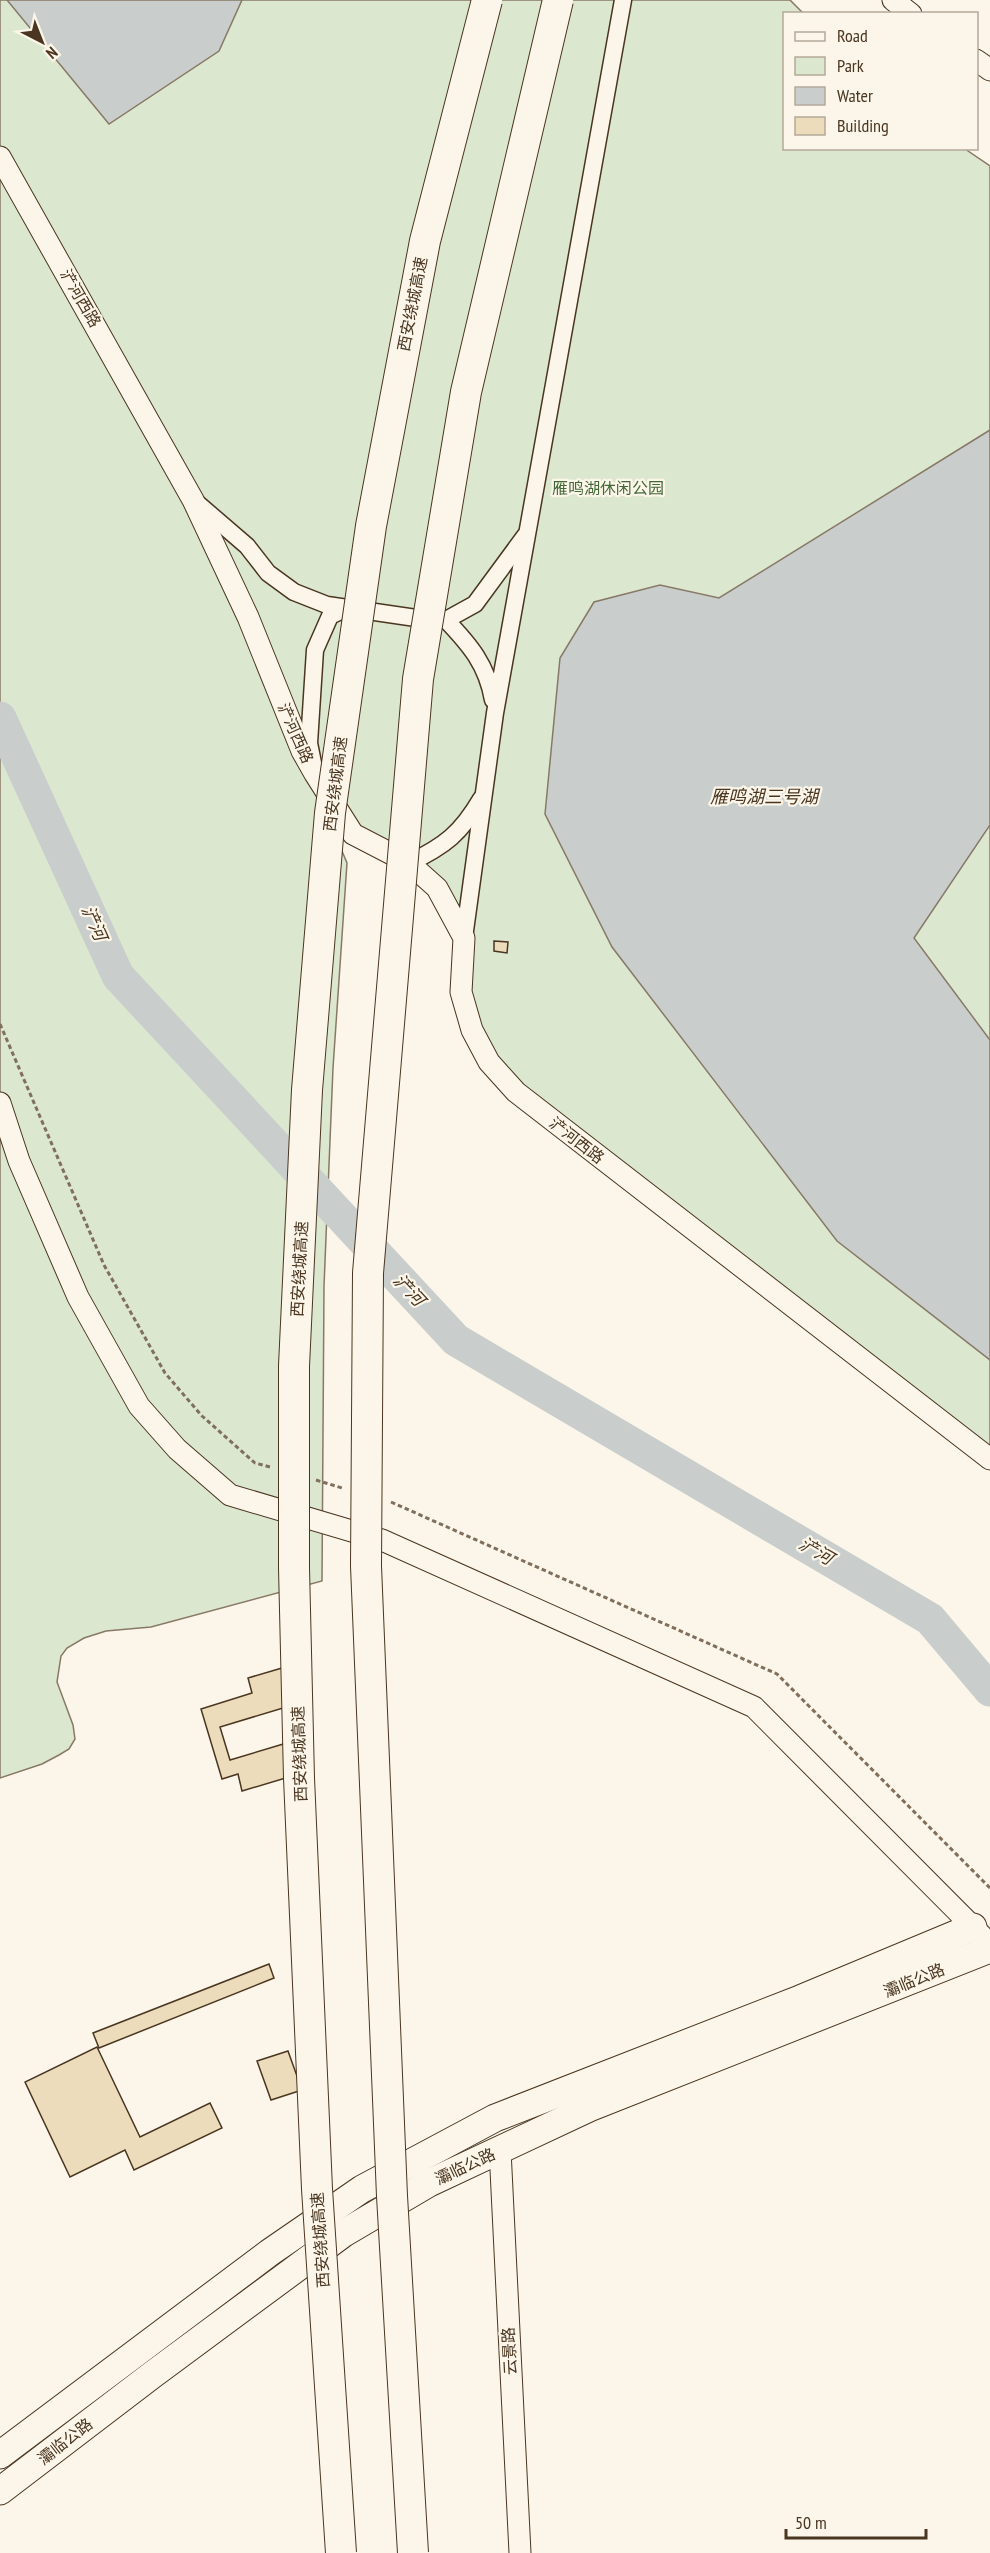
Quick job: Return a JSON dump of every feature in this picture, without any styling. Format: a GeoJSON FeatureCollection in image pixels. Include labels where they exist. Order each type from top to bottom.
{"type":"FeatureCollection","features":[{"type":"Feature","properties":{"kind":"highway","name":"西安绕城高速"},"geometry":{"type":"LineString","coordinates":[[341,2553],[317,2189],[299,1778],[294,1568],[294,1366],[307,1090],[330,813],[371,526],[425,241],[487,0]]}},
{"type":"Feature","properties":{"kind":"highway"},"geometry":{"type":"LineString","coordinates":[[413,2553],[391,2184],[366,1566],[368,1273],[418,679],[466,392],[558,0]]}},
{"type":"Feature","properties":{"kind":"main road","name":"灞临公路"},"geometry":{"type":"LineString","coordinates":[[0,2455],[269,2253],[362,2189],[495,2118],[789,2003],[982,1936]]}},
{"type":"Feature","properties":{"kind":"main road","name":"灞临公路"},"geometry":{"type":"LineString","coordinates":[[0,2492],[152,2374],[344,2233],[429,2182],[589,2108],[990,1949]]}},
{"type":"Feature","properties":{"kind":"street"},"geometry":{"type":"LineString","coordinates":[[465,938],[495,713],[623,0]]}},
{"type":"Feature","properties":{"kind":"street"},"geometry":{"type":"LineString","coordinates":[[892,0],[908,12]]}},
{"type":"Feature","properties":{"kind":"street","name":"浐河西路"},"geometry":{"type":"LineString","coordinates":[[0,157],[193,500],[248,617],[302,751],[315,774],[354,834],[409,863],[437,888],[465,938],[461,992],[472,1030],[489,1062],[516,1092],[990,1459]]}},
{"type":"Feature","properties":{"kind":"street"},"geometry":{"type":"LineString","coordinates":[[193,500],[247,546],[268,573],[294,592],[327,605],[446,620],[475,604],[528,533]]}},
{"type":"Feature","properties":{"kind":"street"},"geometry":{"type":"LineString","coordinates":[[315,774],[309,743],[315,650],[330,616],[347,608]]}},
{"type":"Feature","properties":{"kind":"street"},"geometry":{"type":"LineString","coordinates":[[446,620],[475,649],[490,679],[495,713]]}},
{"type":"Feature","properties":{"kind":"street"},"geometry":{"type":"LineString","coordinates":[[409,863],[432,852],[463,828],[484,793]]}},
{"type":"Feature","properties":{"kind":"street"},"geometry":{"type":"LineString","coordinates":[[0,1103],[20,1161],[69,1278],[139,1406],[177,1449],[230,1495],[382,1540],[754,1707],[982,1936]]}},
{"type":"Feature","properties":{"kind":"street","name":"云景路"},"geometry":{"type":"LineString","coordinates":[[500,2150],[519,2553]]}},
{"type":"Feature","properties":{"kind":"path"},"geometry":{"type":"LineString","coordinates":[[0,1024],[104,1264],[165,1373],[202,1416],[255,1463],[277,1469]]}},
{"type":"Feature","properties":{"kind":"path"},"geometry":{"type":"LineString","coordinates":[[310,1479],[344,1488]]}},
{"type":"Feature","properties":{"kind":"path"},"geometry":{"type":"LineString","coordinates":[[388,1501],[399,1504]]}},
{"type":"Feature","properties":{"kind":"green space","name":"雁鸣湖休闲公园"},"geometry":{"type":"Polygon","coordinates":[[[0,0],[790,0],[802,12],[783,12],[783,150],[966,150],[990,166],[990,1459],[516,1092],[472,1030],[464,938],[437,888],[353,834],[298,748],[347,863],[333,1068],[324,1286],[322,1581],[151,1627],[106,1631],[84,1638],[67,1648],[61,1656],[57,1682],[73,1725],[75,1739],[69,1749],[42,1764],[0,1778],[0,0]]]}},
{"type":"Feature","properties":{"kind":"water"},"geometry":{"type":"Polygon","coordinates":[[[7,0],[242,0],[219,51],[109,124],[7,0]]]}},
{"type":"Feature","properties":{"kind":"water","name":"雁鸣湖三号湖"},"geometry":{"type":"Polygon","coordinates":[[[990,430],[990,825],[914,938],[990,1040],[990,1360],[837,1241],[612,947],[545,814],[560,658],[594,602],[660,585],[719,598],[990,430]]]}},
{"type":"Feature","properties":{"kind":"building"},"geometry":{"type":"Polygon","coordinates":[[[494,941],[508,942],[507,953],[494,951],[494,941]]]}},
{"type":"Feature","properties":{"kind":"building"},"geometry":{"type":"Polygon","coordinates":[[[282,1668],[293,1705],[220,1727],[230,1760],[290,1742],[299,1774],[242,1791],[238,1774],[222,1779],[201,1709],[252,1693],[248,1678],[282,1668]]]}},
{"type":"Feature","properties":{"kind":"building"},"geometry":{"type":"Polygon","coordinates":[[[269,1964],[274,1978],[99,2048],[93,2033],[269,1964]]]}},
{"type":"Feature","properties":{"kind":"building"},"geometry":{"type":"Polygon","coordinates":[[[97,2047],[140,2137],[210,2103],[222,2128],[134,2170],[125,2150],[70,2177],[25,2082],[97,2047]]]}},
{"type":"Feature","properties":{"kind":"building"},"geometry":{"type":"Polygon","coordinates":[[[288,2051],[302,2090],[271,2100],[257,2061],[288,2051]]]}},
{"type":"Feature","properties":{"kind":"waterway","name":"浐河"},"geometry":{"type":"LineString","coordinates":[[0,718],[118,976],[456,1340],[930,1619],[990,1690]]}}]}
